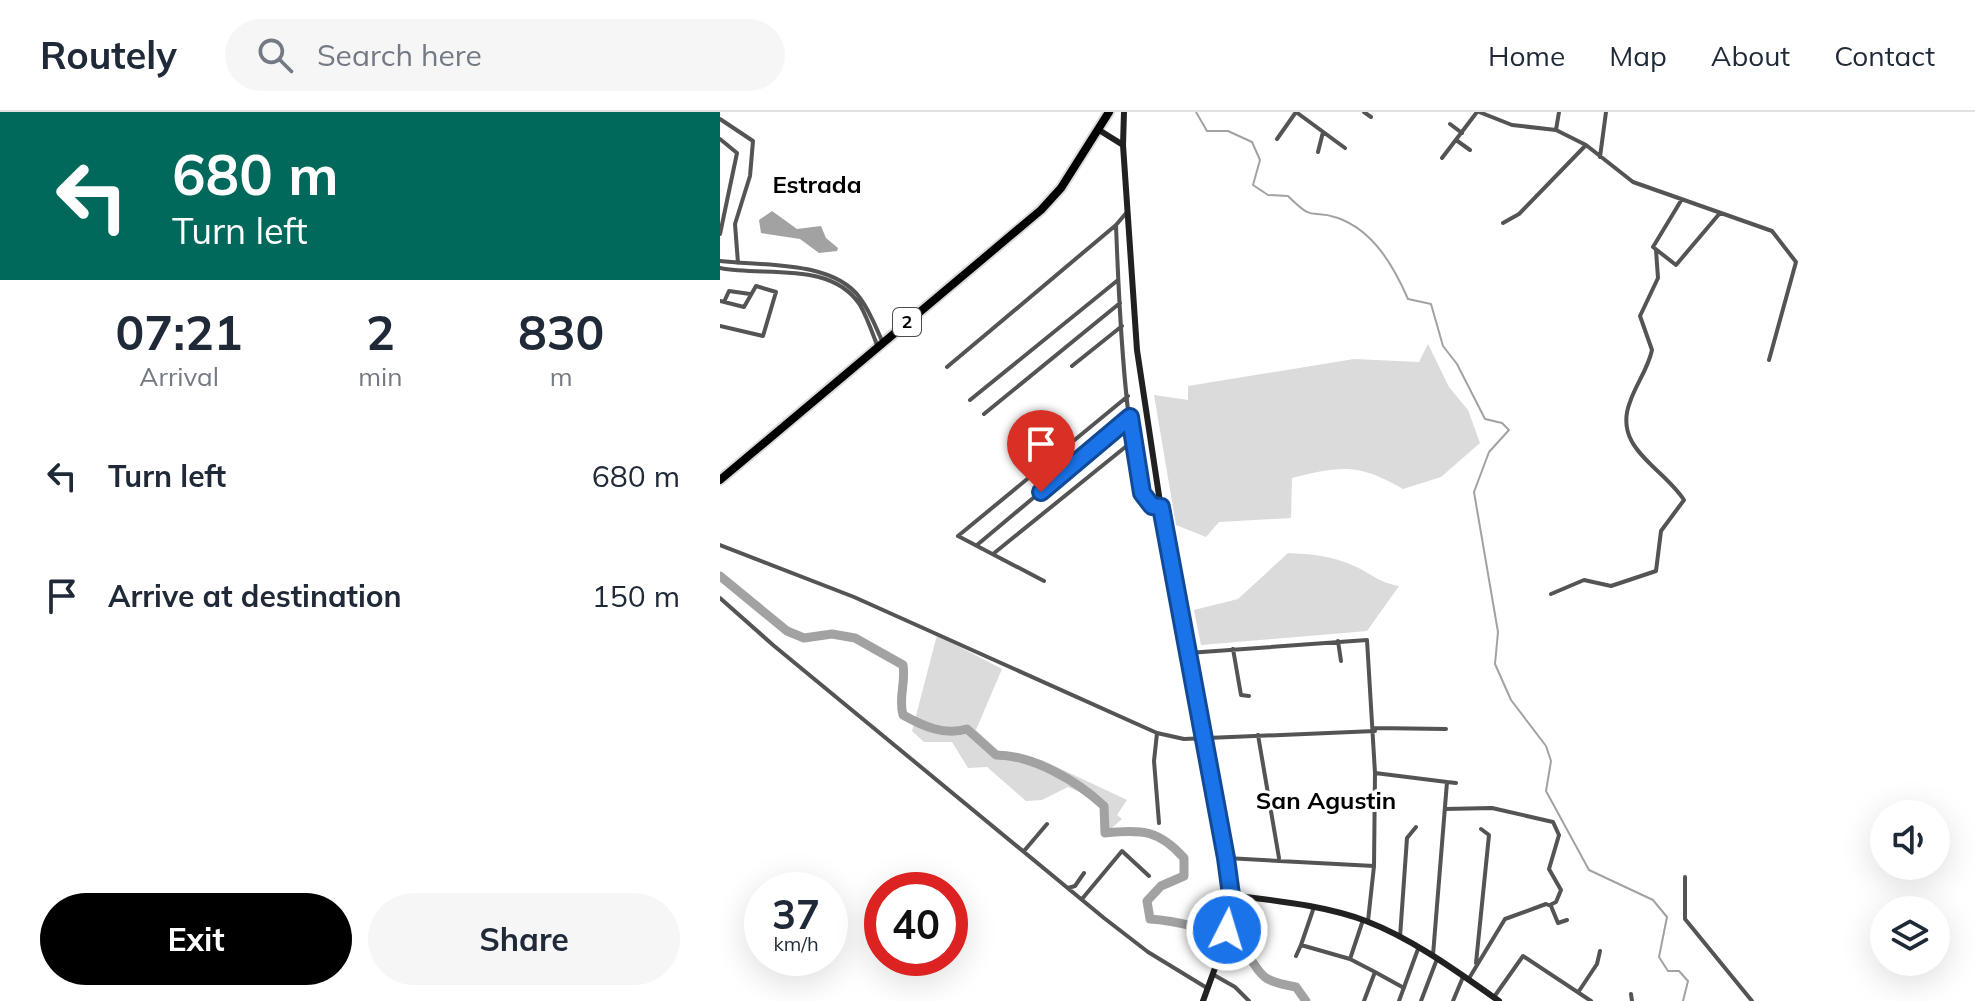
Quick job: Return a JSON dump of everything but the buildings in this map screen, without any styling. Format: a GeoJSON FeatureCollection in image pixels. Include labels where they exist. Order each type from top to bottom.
{"type":"FeatureCollection","features":[{"type":"Feature","properties":{"kind":"highway","name":"2"},"geometry":{"type":"LineString","coordinates":[[720,480],[1041,210],[1061,188],[1109,112]]}},
{"type":"Feature","properties":{"kind":"street"},"geometry":{"type":"LineString","coordinates":[[1124,112],[1123,145],[1137,350],[1161,507],[1231,895],[1223,946],[1203,1001]]}},
{"type":"Feature","properties":{"kind":"street"},"geometry":{"type":"LineString","coordinates":[[1277,139],[1296,112],[1345,148]]}},
{"type":"Feature","properties":{"kind":"street"},"geometry":{"type":"LineString","coordinates":[[1364,112],[1371,117]]}},
{"type":"Feature","properties":{"kind":"street"},"geometry":{"type":"LineString","coordinates":[[1442,158],[1478,112],[1495,119],[1556,130],[1586,145],[1633,182],[1775,233],[1795,260],[1769,360]]}},
{"type":"Feature","properties":{"kind":"street"},"geometry":{"type":"LineString","coordinates":[[1495,119],[1497,112]]}},
{"type":"Feature","properties":{"kind":"street"},"geometry":{"type":"LineString","coordinates":[[1556,130],[1559,112]]}},
{"type":"Feature","properties":{"kind":"street"},"geometry":{"type":"LineString","coordinates":[[1600,157],[1606,112]]}},
{"type":"Feature","properties":{"kind":"street"},"geometry":{"type":"LineString","coordinates":[[720,119],[753,141],[750,176],[735,224],[738,266]]}},
{"type":"Feature","properties":{"kind":"street"},"geometry":{"type":"LineString","coordinates":[[1450,124],[1462,133]]}},
{"type":"Feature","properties":{"kind":"street"},"geometry":{"type":"LineString","coordinates":[[1099,130],[1123,145]]}},
{"type":"Feature","properties":{"kind":"street"},"geometry":{"type":"LineString","coordinates":[[1318,152],[1323,132]]}},
{"type":"Feature","properties":{"kind":"street"},"geometry":{"type":"LineString","coordinates":[[720,139],[737,153],[721,220],[721,236]]}},
{"type":"Feature","properties":{"kind":"street"},"geometry":{"type":"LineString","coordinates":[[1456,140],[1470,150]]}},
{"type":"Feature","properties":{"kind":"street"},"geometry":{"type":"LineString","coordinates":[[1503,223],[1519,214],[1586,145]]}},
{"type":"Feature","properties":{"kind":"street"},"geometry":{"type":"LineString","coordinates":[[720,196],[728,197]]}},
{"type":"Feature","properties":{"kind":"street"},"geometry":{"type":"LineString","coordinates":[[1551,594],[1584,580],[1611,586],[1656,571],[1661,531],[1684,500],[1631,444],[1625,424],[1630,401],[1652,350],[1640,316],[1658,278],[1654,245],[1682,199]]}},
{"type":"Feature","properties":{"kind":"street"},"geometry":{"type":"LineString","coordinates":[[947,367],[1116,225],[1129,210]]}},
{"type":"Feature","properties":{"kind":"street"},"geometry":{"type":"LineString","coordinates":[[1656,250],[1677,266],[1720,213]]}},
{"type":"Feature","properties":{"kind":"street"},"geometry":{"type":"LineString","coordinates":[[1116,225],[1130,417],[1142,493],[1152,506],[1161,507]]}},
{"type":"Feature","properties":{"kind":"street"},"geometry":{"type":"LineString","coordinates":[[720,261],[738,266],[814,274],[845,290],[866,312],[880,345]]}},
{"type":"Feature","properties":{"kind":"street"},"geometry":{"type":"LineString","coordinates":[[720,268],[738,266]]}},
{"type":"Feature","properties":{"kind":"street"},"geometry":{"type":"LineString","coordinates":[[970,400],[1118,280]]}},
{"type":"Feature","properties":{"kind":"street"},"geometry":{"type":"LineString","coordinates":[[720,326],[757,336],[765,334],[776,291],[758,286],[744,307],[722,301],[729,291],[751,294]]}},
{"type":"Feature","properties":{"kind":"street"},"geometry":{"type":"LineString","coordinates":[[984,414],[1120,303]]}},
{"type":"Feature","properties":{"kind":"street"},"geometry":{"type":"LineString","coordinates":[[1072,366],[1122,326]]}},
{"type":"Feature","properties":{"kind":"street"},"geometry":{"type":"LineString","coordinates":[[1044,581],[958,536],[1128,396]]}},
{"type":"Feature","properties":{"kind":"street"},"geometry":{"type":"LineString","coordinates":[[977,545],[1130,417]]}},
{"type":"Feature","properties":{"kind":"street"},"geometry":{"type":"LineString","coordinates":[[993,554],[1134,440]]}},
{"type":"Feature","properties":{"kind":"street"},"geometry":{"type":"LineString","coordinates":[[720,545],[844,592],[1157,733],[1202,738],[1446,729]]}},
{"type":"Feature","properties":{"kind":"street"},"geometry":{"type":"LineString","coordinates":[[720,598],[773,645],[1148,952],[1209,989]]}},
{"type":"Feature","properties":{"kind":"street"},"geometry":{"type":"LineString","coordinates":[[1188,653],[1338,641],[1364,640],[1369,643],[1375,773],[1374,866],[1365,921],[1350,959]]}},
{"type":"Feature","properties":{"kind":"street"},"geometry":{"type":"LineString","coordinates":[[1338,641],[1341,661]]}},
{"type":"Feature","properties":{"kind":"street"},"geometry":{"type":"LineString","coordinates":[[1233,649],[1241,695],[1249,696]]}},
{"type":"Feature","properties":{"kind":"street"},"geometry":{"type":"LineString","coordinates":[[1157,733],[1154,761],[1159,823]]}},
{"type":"Feature","properties":{"kind":"street"},"geometry":{"type":"LineString","coordinates":[[1258,735],[1279,859]]}},
{"type":"Feature","properties":{"kind":"street"},"geometry":{"type":"LineString","coordinates":[[1375,773],[1456,783]]}},
{"type":"Feature","properties":{"kind":"street"},"geometry":{"type":"LineString","coordinates":[[1421,1001],[1435,958],[1447,782]]}},
{"type":"Feature","properties":{"kind":"street"},"geometry":{"type":"LineString","coordinates":[[1445,809],[1492,808],[1553,822],[1559,835],[1549,869],[1561,890],[1559,897],[1550,905],[1505,919],[1453,1001]]}},
{"type":"Feature","properties":{"kind":"street"},"geometry":{"type":"LineString","coordinates":[[1024,851],[1047,824]]}},
{"type":"Feature","properties":{"kind":"street"},"geometry":{"type":"LineString","coordinates":[[1400,938],[1406,846],[1410,833],[1416,827]]}},
{"type":"Feature","properties":{"kind":"street"},"geometry":{"type":"LineString","coordinates":[[1476,966],[1489,835],[1481,829]]}},
{"type":"Feature","properties":{"kind":"street"},"geometry":{"type":"LineString","coordinates":[[1082,899],[1122,851],[1149,876]]}},
{"type":"Feature","properties":{"kind":"street"},"geometry":{"type":"LineString","coordinates":[[1226,858],[1374,866]]}},
{"type":"Feature","properties":{"kind":"street"},"geometry":{"type":"LineString","coordinates":[[1068,888],[1075,886],[1084,873]]}},
{"type":"Feature","properties":{"kind":"street"},"geometry":{"type":"LineString","coordinates":[[1685,877],[1682,912],[1685,919],[1752,1001]]}},
{"type":"Feature","properties":{"kind":"street"},"geometry":{"type":"LineString","coordinates":[[1231,895],[1314,907],[1365,921],[1435,958],[1497,999],[1523,956],[1591,1001]]}},
{"type":"Feature","properties":{"kind":"street"},"geometry":{"type":"LineString","coordinates":[[1550,905],[1558,923],[1567,920]]}},
{"type":"Feature","properties":{"kind":"street"},"geometry":{"type":"LineString","coordinates":[[1296,956],[1314,907]]}},
{"type":"Feature","properties":{"kind":"street"},"geometry":{"type":"LineString","coordinates":[[1301,945],[1350,959],[1404,988]]}},
{"type":"Feature","properties":{"kind":"street"},"geometry":{"type":"LineString","coordinates":[[1399,1001],[1418,949]]}},
{"type":"Feature","properties":{"kind":"street"},"geometry":{"type":"LineString","coordinates":[[1579,991],[1597,964],[1600,951]]}},
{"type":"Feature","properties":{"kind":"street"},"geometry":{"type":"LineString","coordinates":[[1364,1001],[1375,972]]}},
{"type":"Feature","properties":{"kind":"street"},"geometry":{"type":"LineString","coordinates":[[1214,975],[1235,987],[1249,1001]]}},
{"type":"Feature","properties":{"kind":"street"},"geometry":{"type":"LineString","coordinates":[[1631,994],[1632,1001]]}},
{"type":"Feature","properties":{"kind":"shaded area"},"geometry":{"type":"Polygon","coordinates":[[[772,211],[797,229],[821,226],[826,238],[838,248],[837,251],[819,253],[800,239],[761,233],[759,220],[772,211]]]}},
{"type":"Feature","properties":{"kind":"shaded area"},"geometry":{"type":"Polygon","coordinates":[[[1428,344],[1449,387],[1468,410],[1480,443],[1441,477],[1403,489],[1361,471],[1323,471],[1292,478],[1291,518],[1219,522],[1206,537],[1176,525],[1154,395],[1188,400],[1188,386],[1354,359],[1419,362],[1428,344]]]}},
{"type":"Feature","properties":{"kind":"shaded area"},"geometry":{"type":"Polygon","coordinates":[[[1288,553],[1337,559],[1399,586],[1367,631],[1201,645],[1194,610],[1238,599],[1288,553]]]}},
{"type":"Feature","properties":{"kind":"shaded area"},"geometry":{"type":"Polygon","coordinates":[[[937,635],[1002,669],[976,730],[1000,752],[1042,760],[1127,800],[1117,815],[1122,819],[1104,835],[1103,807],[1093,798],[1068,787],[1042,800],[1026,801],[987,767],[968,768],[952,742],[924,742],[912,731],[937,635]]]}},
{"type":"Feature","properties":{"kind":"waterway"},"geometry":{"type":"LineString","coordinates":[[1196,112],[1207,131],[1228,131],[1252,142],[1260,160],[1253,185],[1268,195],[1288,196],[1308,213],[1329,215],[1351,224],[1372,241],[1389,263],[1408,299],[1431,304],[1443,346],[1457,364],[1485,419],[1502,423],[1509,430],[1489,452],[1474,492],[1498,632],[1495,664],[1511,700],[1546,746],[1551,761],[1546,791],[1589,870],[1653,900],[1667,917],[1659,957],[1668,971],[1679,971],[1688,981],[1683,1001]]}},
{"type":"Feature","properties":{"kind":"waterway"},"geometry":{"type":"LineString","coordinates":[[720,576],[787,631],[804,638],[832,634],[855,638],[903,665],[903,715],[942,731],[967,729],[996,755],[1025,759],[1068,779],[1104,806],[1105,833],[1140,832],[1166,842],[1184,858],[1184,876],[1161,886],[1147,901],[1150,919],[1197,927],[1233,939],[1266,978],[1296,987],[1306,1001]]}},
{"type":"Feature","properties":{"kind":"district","name":"Estrada"},"geometry":{"type":"Point","coordinates":[817,185]}},
{"type":"Feature","properties":{"kind":"district","name":"San Agustin"},"geometry":{"type":"Point","coordinates":[1326,801]}},
{"type":"Feature","properties":{"kind":"route"},"geometry":{"type":"LineString","coordinates":[[1041,492],[1130,417],[1142,493],[1152,506],[1161,507],[1226,858],[1231,895],[1227,930]]}}]}
